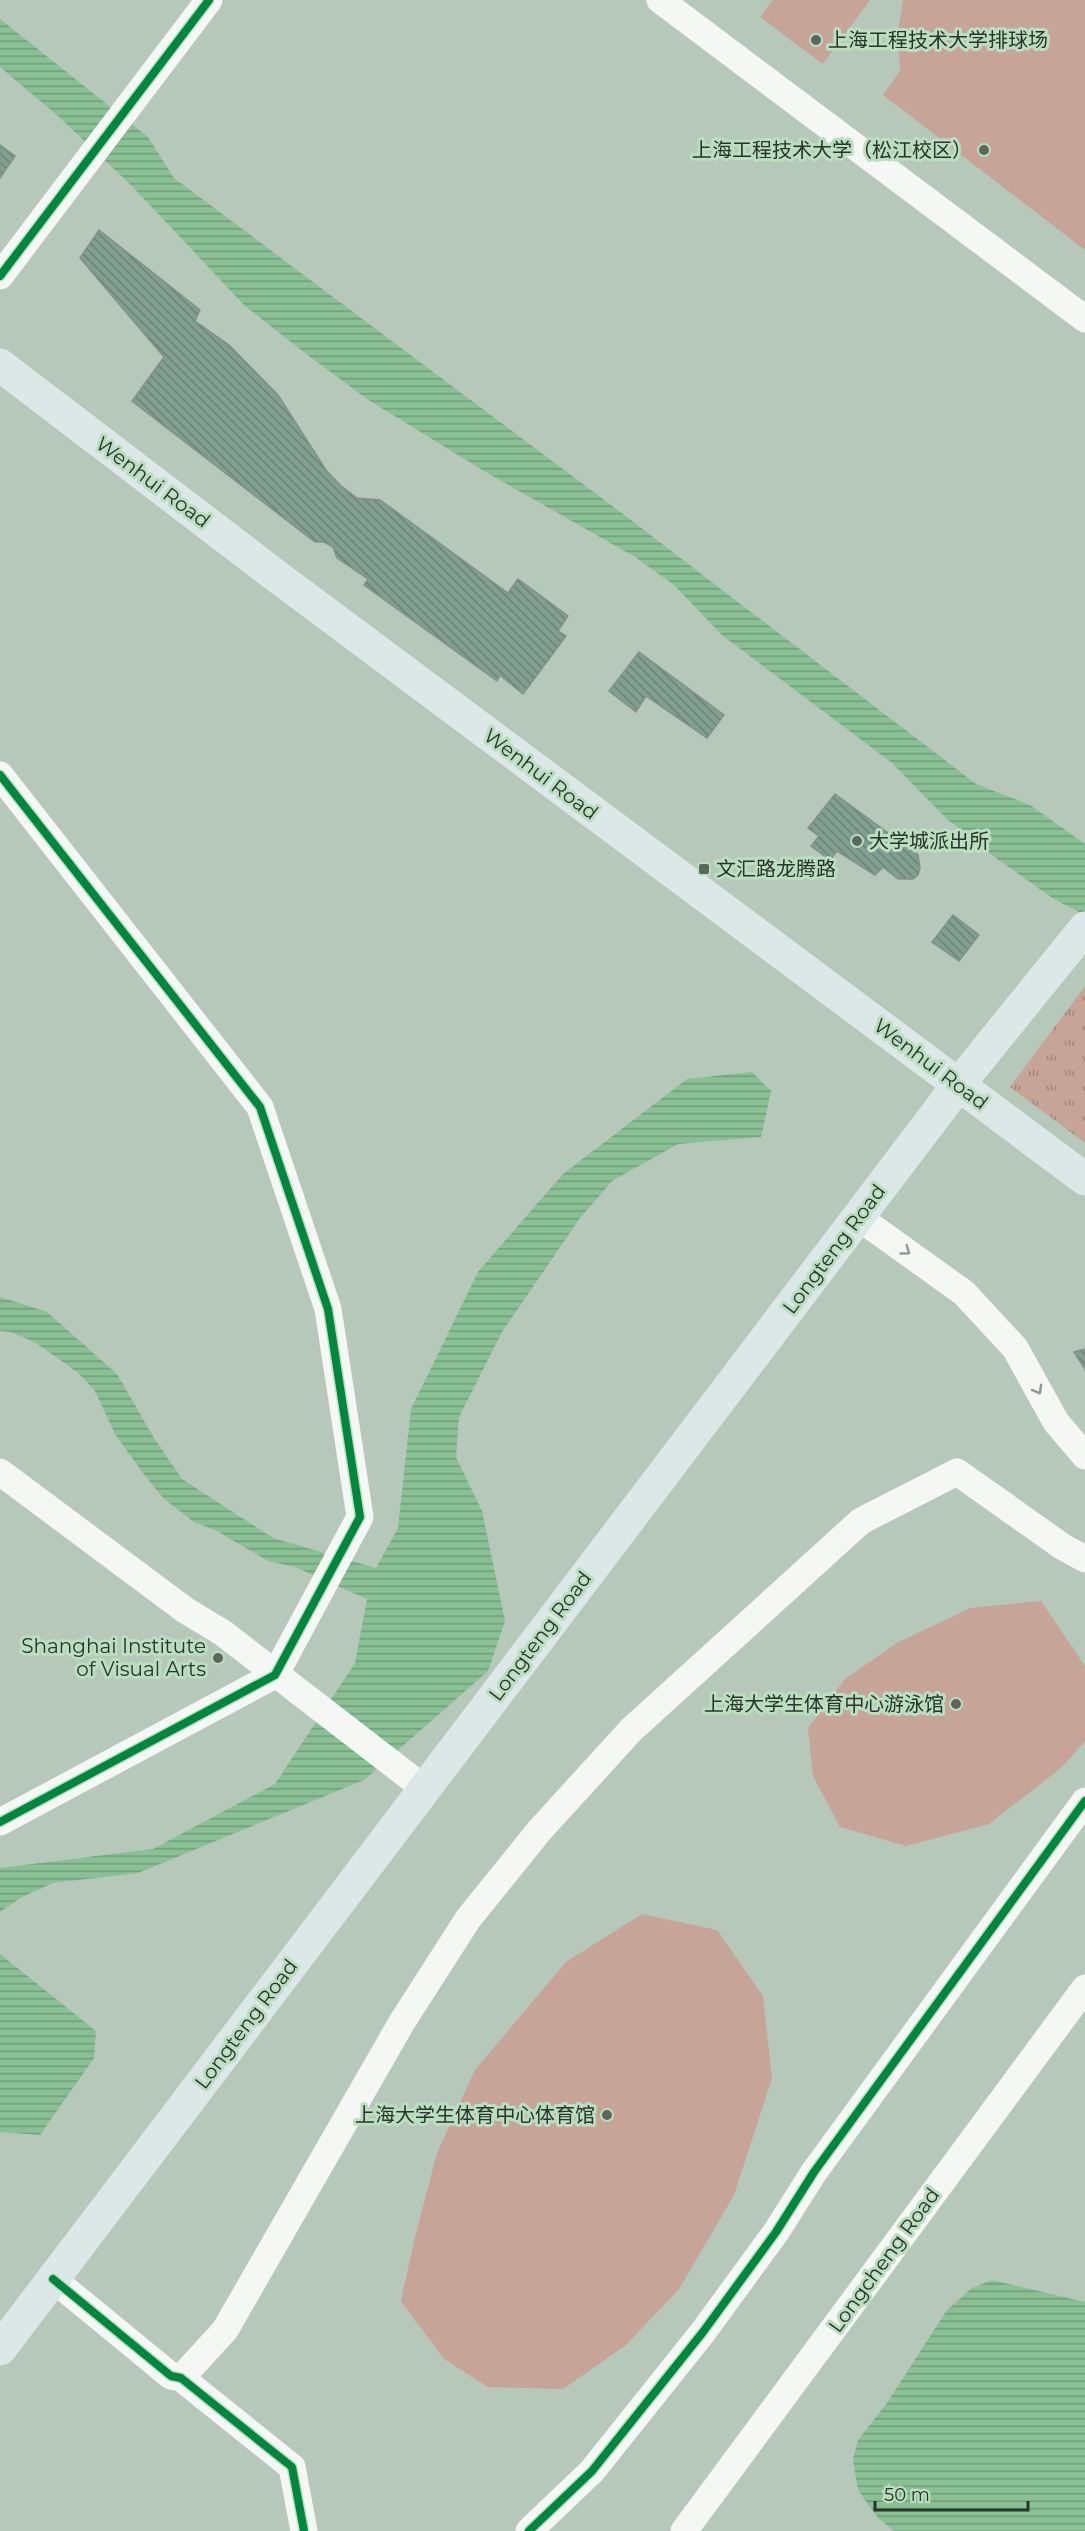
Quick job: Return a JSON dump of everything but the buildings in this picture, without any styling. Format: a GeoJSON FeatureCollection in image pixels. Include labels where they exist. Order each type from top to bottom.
{"type":"FeatureCollection","features":[{"type":"Feature","properties":{"kind":"main road","name":"Wenhui Road"},"geometry":{"type":"LineString","coordinates":[[0,365],[275,575],[1085,1179]]}},
{"type":"Feature","properties":{"kind":"main road","name":"Longteng Road"},"geometry":{"type":"LineString","coordinates":[[0,2349],[959,1084],[1080,934]]}},
{"type":"Feature","properties":{"kind":"street"},"geometry":{"type":"LineString","coordinates":[[0,276],[209,0]]}},
{"type":"Feature","properties":{"kind":"street"},"geometry":{"type":"LineString","coordinates":[[660,0],[1085,319]]}},
{"type":"Feature","properties":{"kind":"street"},"geometry":{"type":"LineString","coordinates":[[0,775],[260,1107],[328,1310],[360,1517],[275,1675],[0,1822]]}},
{"type":"Feature","properties":{"kind":"street"},"geometry":{"type":"LineString","coordinates":[[858,1217],[964,1293],[1015,1348],[1056,1422],[1085,1456]]}},
{"type":"Feature","properties":{"kind":"street"},"geometry":{"type":"LineString","coordinates":[[0,1472],[185,1610],[223,1633],[424,1789]]}},
{"type":"Feature","properties":{"kind":"street"},"geometry":{"type":"LineString","coordinates":[[181,2378],[225,2330],[402,2022],[468,1919],[538,1831],[631,1730],[852,1529],[861,1521],[957,1472],[1063,1547],[1085,1559]]}},
{"type":"Feature","properties":{"kind":"street"},"geometry":{"type":"LineString","coordinates":[[529,2531],[592,2471],[703,2332],[776,2232],[814,2172],[1085,1801]]}},
{"type":"Feature","properties":{"kind":"street","name":"Longcheng Road"},"geometry":{"type":"LineString","coordinates":[[684,2531],[1085,1988]]}},
{"type":"Feature","properties":{"kind":"street"},"geometry":{"type":"LineString","coordinates":[[53,2279],[171,2376],[181,2378],[292,2467],[304,2531]]}},
{"type":"Feature","properties":{"kind":"green space","name":"上海工程技术大学排球场"},"geometry":{"type":"Polygon","coordinates":[[[773,0],[870,0],[823,64],[760,17],[773,0]]]}},
{"type":"Feature","properties":{"kind":"green space"},"geometry":{"type":"Polygon","coordinates":[[[903,0],[1085,0],[1085,250],[883,95],[900,71],[898,30],[903,0]]]}},
{"type":"Feature","properties":{"kind":"green space"},"geometry":{"type":"Polygon","coordinates":[[[1085,986],[1085,1143],[1010,1087],[1085,986]]]}},
{"type":"Feature","properties":{"kind":"green space","name":"上海大学生体育中心游泳馆"},"geometry":{"type":"Polygon","coordinates":[[[1041,1601],[1085,1666],[1085,1741],[1062,1767],[989,1824],[906,1846],[840,1827],[813,1776],[808,1728],[845,1679],[897,1643],[970,1608],[1041,1601]]]}},
{"type":"Feature","properties":{"kind":"green space","name":"上海大学生体育中心体育馆"},"geometry":{"type":"Polygon","coordinates":[[[642,1914],[717,1930],[763,1996],[772,2078],[734,2195],[679,2289],[626,2345],[563,2389],[488,2387],[444,2359],[401,2301],[437,2153],[475,2070],[566,1962],[642,1914]]]}},
{"type":"Feature","properties":{"kind":"shaded area"},"geometry":{"type":"Polygon","coordinates":[[[0,19],[148,137],[174,178],[619,511],[976,784],[1030,805],[1085,844],[1085,915],[1054,899],[996,858],[947,819],[892,763],[723,636],[674,585],[635,557],[484,471],[367,399],[245,306],[132,186],[58,116],[0,67],[0,19]]]}},
{"type":"Feature","properties":{"kind":"shaded area"},"geometry":{"type":"Polygon","coordinates":[[[752,1072],[771,1091],[761,1137],[678,1144],[612,1181],[580,1218],[502,1332],[459,1417],[456,1457],[482,1511],[505,1621],[488,1671],[364,1780],[138,1873],[53,1883],[22,1897],[0,1912],[0,1868],[153,1849],[275,1784],[355,1663],[367,1599],[295,1567],[268,1561],[215,1530],[194,1522],[163,1498],[115,1434],[94,1389],[77,1372],[36,1343],[11,1332],[0,1331],[0,1297],[47,1312],[117,1374],[154,1438],[182,1479],[273,1538],[376,1568],[398,1528],[411,1409],[478,1272],[563,1174],[687,1079],[752,1072]]]}},
{"type":"Feature","properties":{"kind":"shaded area"},"geometry":{"type":"Polygon","coordinates":[[[0,1954],[96,2031],[94,2058],[40,2135],[0,2132],[0,1954]]]}},
{"type":"Feature","properties":{"kind":"shaded area"},"geometry":{"type":"Polygon","coordinates":[[[992,2280],[1085,2302],[1085,2531],[894,2531],[878,2518],[858,2490],[853,2460],[858,2440],[887,2403],[947,2310],[972,2288],[992,2280]]]}},
{"type":"Feature","properties":{"kind":"cycle path"},"geometry":{"type":"LineString","coordinates":[[0,276],[209,0]]}},
{"type":"Feature","properties":{"kind":"cycle path"},"geometry":{"type":"LineString","coordinates":[[0,775],[260,1107],[328,1309],[360,1517],[275,1675],[0,1822]]}},
{"type":"Feature","properties":{"kind":"cycle path"},"geometry":{"type":"LineString","coordinates":[[529,2531],[592,2471],[703,2332],[776,2232],[814,2172],[1085,1801]]}},
{"type":"Feature","properties":{"kind":"cycle path"},"geometry":{"type":"LineString","coordinates":[[53,2279],[171,2376],[181,2378],[292,2467],[304,2531]]}},
{"type":"Feature","properties":{"kind":"place","name":"上海工程技术大学排球场"},"geometry":{"type":"Point","coordinates":[816,40]}},
{"type":"Feature","properties":{"kind":"place","name":"上海工程技术大学（松江校区）"},"geometry":{"type":"Point","coordinates":[984,150]}},
{"type":"Feature","properties":{"kind":"place","name":"大学城派出所"},"geometry":{"type":"Point","coordinates":[857,841]}},
{"type":"Feature","properties":{"kind":"place","name":"文汇路龙腾路"},"geometry":{"type":"Point","coordinates":[704,869]}},
{"type":"Feature","properties":{"kind":"place","name":"Shanghai Institute of Visual Arts"},"geometry":{"type":"Point","coordinates":[218,1658]}},
{"type":"Feature","properties":{"kind":"place","name":"上海大学生体育中心游泳馆"},"geometry":{"type":"Point","coordinates":[956,1704]}},
{"type":"Feature","properties":{"kind":"place","name":"上海大学生体育中心体育馆"},"geometry":{"type":"Point","coordinates":[607,2115]}}]}
